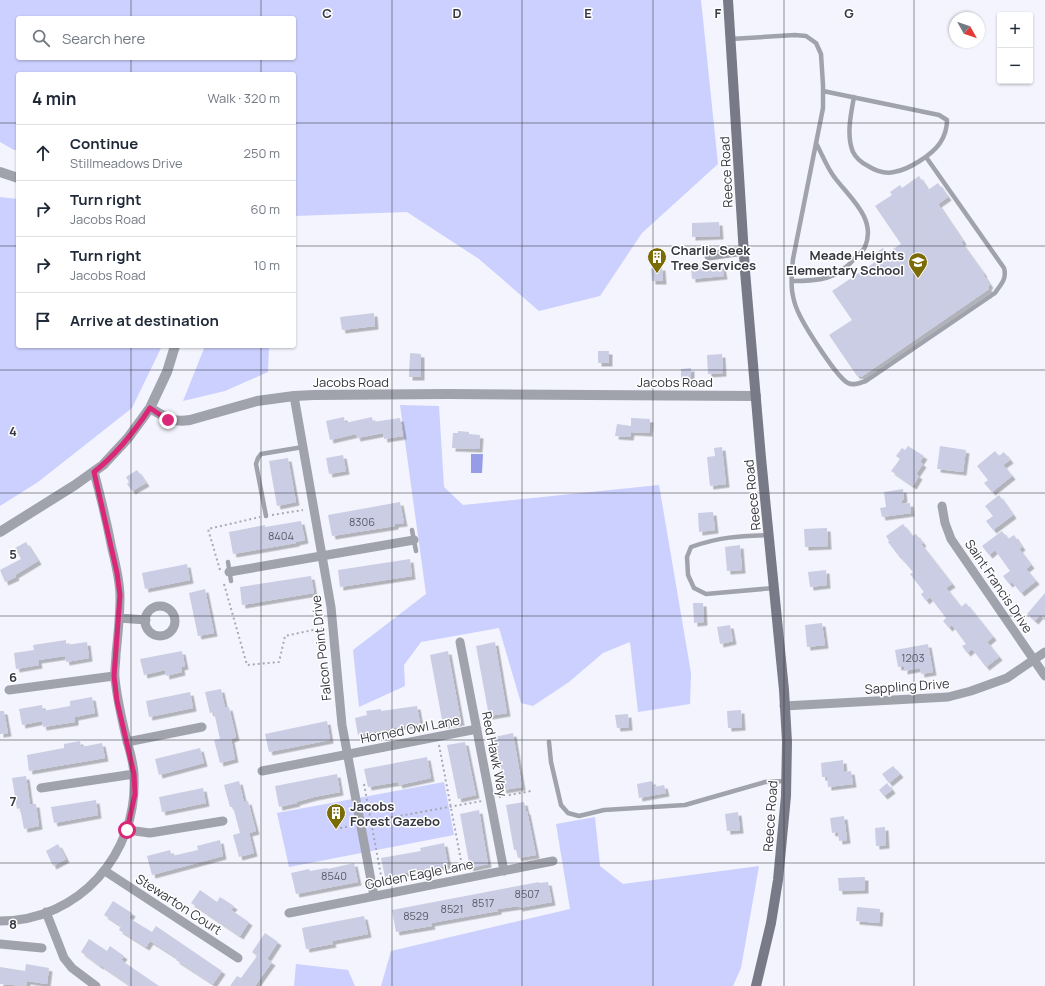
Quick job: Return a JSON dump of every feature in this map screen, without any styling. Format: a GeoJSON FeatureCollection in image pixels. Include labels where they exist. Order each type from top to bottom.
{"type":"FeatureCollection","features":[{"type":"Feature","properties":{"kind":"main road","name":"Reece Road"},"geometry":{"type":"LineString","coordinates":[[728,0],[744,251],[768,534],[784,690],[787,742],[783,837],[778,880],[771,923],[756,986]]}},
{"type":"Feature","properties":{"kind":"street"},"geometry":{"type":"LineString","coordinates":[[0,172],[16,177]]}},
{"type":"Feature","properties":{"kind":"street"},"geometry":{"type":"LineString","coordinates":[[709,256],[744,251]]}},
{"type":"Feature","properties":{"kind":"street"},"geometry":{"type":"LineString","coordinates":[[0,532],[103,465],[128,438],[150,408],[167,372],[174,348]]}},
{"type":"Feature","properties":{"kind":"street","name":"Jacobs Road"},"geometry":{"type":"LineString","coordinates":[[150,408],[168,420],[180,422],[256,401],[294,396],[448,394],[756,396]]}},
{"type":"Feature","properties":{"kind":"street","name":"Falcon Point Drive"},"geometry":{"type":"LineString","coordinates":[[294,396],[331,607],[342,725],[374,896]]}},
{"type":"Feature","properties":{"kind":"street"},"geometry":{"type":"LineString","coordinates":[[0,921],[29,918],[46,912],[64,904],[93,884],[105,871],[122,843],[127,830],[135,794],[134,774],[117,701],[114,676],[120,595],[117,573],[94,472]]}},
{"type":"Feature","properties":{"kind":"street","name":"Saint Francis Drive"},"geometry":{"type":"LineString","coordinates":[[942,506],[945,523],[951,539],[1045,676]]}},
{"type":"Feature","properties":{"kind":"street"},"geometry":{"type":"LineString","coordinates":[[225,573],[414,540]]}},
{"type":"Feature","properties":{"kind":"street"},"geometry":{"type":"LineString","coordinates":[[119,618],[146,620]]}},
{"type":"Feature","properties":{"kind":"street","name":"Red Hawk Way"},"geometry":{"type":"LineString","coordinates":[[460,642],[504,871]]}},
{"type":"Feature","properties":{"kind":"street","name":"Sappling Drive"},"geometry":{"type":"LineString","coordinates":[[784,706],[948,697],[971,691],[1007,678],[1045,652]]}},
{"type":"Feature","properties":{"kind":"street"},"geometry":{"type":"LineString","coordinates":[[9,690],[114,676]]}},
{"type":"Feature","properties":{"kind":"street"},"geometry":{"type":"LineString","coordinates":[[127,742],[202,727]]}},
{"type":"Feature","properties":{"kind":"street","name":"Horned Owl Lane"},"geometry":{"type":"LineString","coordinates":[[262,771],[477,729]]}},
{"type":"Feature","properties":{"kind":"street"},"geometry":{"type":"LineString","coordinates":[[41,788],[134,774]]}},
{"type":"Feature","properties":{"kind":"street"},"geometry":{"type":"LineString","coordinates":[[127,830],[150,833],[223,820]]}},
{"type":"Feature","properties":{"kind":"street","name":"Golden Eagle Lane"},"geometry":{"type":"LineString","coordinates":[[289,913],[553,862]]}},
{"type":"Feature","properties":{"kind":"street","name":"Stewarton Court"},"geometry":{"type":"LineString","coordinates":[[105,871],[238,958]]}},
{"type":"Feature","properties":{"kind":"street"},"geometry":{"type":"LineString","coordinates":[[46,912],[64,958],[72,968],[96,986]]}},
{"type":"Feature","properties":{"kind":"street"},"geometry":{"type":"LineString","coordinates":[[0,944],[42,948]]}},
{"type":"Feature","properties":{"kind":"lane"},"geometry":{"type":"LineString","coordinates":[[731,39],[795,35],[806,36],[816,43],[821,54],[823,108],[793,259],[793,296],[799,314],[810,333],[841,378],[849,384],[857,384],[866,381],[995,293],[1006,275],[1004,268],[926,157]]}},
{"type":"Feature","properties":{"kind":"lane"},"geometry":{"type":"LineString","coordinates":[[823,91],[854,97],[939,115],[947,120],[947,129],[940,144],[926,157],[910,167],[894,173],[878,172],[863,163],[853,152],[850,138],[854,97]]}},
{"type":"Feature","properties":{"kind":"lane"},"geometry":{"type":"LineString","coordinates":[[792,281],[818,281],[832,276],[849,265],[864,247],[868,230],[864,215],[834,177],[816,143]]}},
{"type":"Feature","properties":{"kind":"lane"},"geometry":{"type":"LineString","coordinates":[[266,516],[256,464],[258,458],[262,454],[302,447]]}},
{"type":"Feature","properties":{"kind":"lane"},"geometry":{"type":"LineString","coordinates":[[412,530],[416,551]]}},
{"type":"Feature","properties":{"kind":"lane"},"geometry":{"type":"LineString","coordinates":[[768,534],[737,535],[710,540],[691,547],[687,557],[688,575],[694,588],[706,594],[774,588]]}},
{"type":"Feature","properties":{"kind":"lane"},"geometry":{"type":"LineString","coordinates":[[228,562],[225,573],[231,581]]}},
{"type":"Feature","properties":{"kind":"lane"},"geometry":{"type":"LineString","coordinates":[[549,742],[562,805],[568,813],[579,816],[604,810],[685,805],[765,782],[786,781]]}},
{"type":"Feature","properties":{"kind":"path"},"geometry":{"type":"LineString","coordinates":[[225,573],[208,529],[266,516],[303,510]]}},
{"type":"Feature","properties":{"kind":"path"},"geometry":{"type":"LineString","coordinates":[[223,582],[247,665],[279,662],[285,636],[322,628]]}},
{"type":"Feature","properties":{"kind":"path"},"geometry":{"type":"LineString","coordinates":[[439,743],[463,874]]}},
{"type":"Feature","properties":{"kind":"path"},"geometry":{"type":"LineString","coordinates":[[362,777],[383,887]]}},
{"type":"Feature","properties":{"kind":"path"},"geometry":{"type":"LineString","coordinates":[[495,798],[531,791]]}},
{"type":"Feature","properties":{"kind":"path"},"geometry":{"type":"LineString","coordinates":[[371,821],[486,800]]}},
{"type":"Feature","properties":{"kind":"path"},"geometry":{"type":"LineString","coordinates":[[340,828],[351,826]]}},
{"type":"Feature","properties":{"kind":"shaded area"},"geometry":{"type":"Polygon","coordinates":[[[0,0],[701,0],[718,164],[642,233],[600,296],[539,311],[479,259],[407,212],[296,216],[296,72],[16,72],[16,150],[0,142],[0,0]]]}},
{"type":"Feature","properties":{"kind":"shaded area"},"geometry":{"type":"Polygon","coordinates":[[[0,197],[16,199],[16,348],[161,348],[132,408],[38,482],[0,506],[0,197]]]}},
{"type":"Feature","properties":{"kind":"shaded area"},"geometry":{"type":"Polygon","coordinates":[[[204,348],[269,348],[268,372],[225,391],[183,401],[204,348]]]}},
{"type":"Feature","properties":{"kind":"shaded area"},"geometry":{"type":"Polygon","coordinates":[[[400,405],[439,406],[444,487],[463,505],[659,485],[691,673],[690,704],[638,712],[630,642],[603,653],[569,682],[533,706],[521,703],[499,628],[421,642],[404,665],[405,686],[359,707],[353,650],[426,594],[400,405]]]}},
{"type":"Feature","properties":{"kind":"shaded area"},"geometry":{"type":"Polygon","coordinates":[[[444,782],[454,835],[289,867],[277,813],[444,782]]]}},
{"type":"Feature","properties":{"kind":"shaded area"},"geometry":{"type":"Polygon","coordinates":[[[595,817],[600,866],[623,884],[759,866],[741,968],[733,986],[381,986],[391,951],[570,909],[556,824],[595,817]]]}},
{"type":"Feature","properties":{"kind":"shaded area"},"geometry":{"type":"Polygon","coordinates":[[[296,964],[348,970],[355,986],[294,986],[296,964]]]}},
{"type":"Feature","properties":{"kind":"water"},"geometry":{"type":"Polygon","coordinates":[[[471,454],[483,454],[482,473],[471,473],[471,454]]]}},
{"type":"Feature","properties":{"kind":"building","name":"Meade Heights Elementary School"},"geometry":{"type":"Polygon","coordinates":[[[919,176],[928,190],[938,183],[948,197],[938,204],[963,241],[961,242],[984,274],[990,285],[988,286],[989,289],[861,377],[859,375],[857,376],[829,335],[852,320],[832,291],[878,260],[874,254],[883,248],[887,253],[901,244],[875,206],[892,195],[890,192],[900,185],[902,188],[919,176]]]}},
{"type":"Feature","properties":{"kind":"building"},"geometry":{"type":"Polygon","coordinates":[[[719,222],[720,236],[692,237],[692,223],[719,222]]]}},
{"type":"Feature","properties":{"kind":"building"},"geometry":{"type":"Polygon","coordinates":[[[722,265],[724,276],[692,279],[691,268],[722,265]]]}},
{"type":"Feature","properties":{"kind":"building","name":"Charlie Seek Tree Services"},"geometry":{"type":"Polygon","coordinates":[[[662,267],[663,281],[652,281],[651,268],[662,267]]]}},
{"type":"Feature","properties":{"kind":"building"},"geometry":{"type":"Polygon","coordinates":[[[374,313],[375,326],[342,330],[340,317],[374,313]]]}},
{"type":"Feature","properties":{"kind":"building"},"geometry":{"type":"Polygon","coordinates":[[[598,351],[609,351],[609,363],[598,363],[598,351]]]}},
{"type":"Feature","properties":{"kind":"building"},"geometry":{"type":"Polygon","coordinates":[[[410,353],[421,354],[421,377],[409,377],[410,353]]]}},
{"type":"Feature","properties":{"kind":"building"},"geometry":{"type":"Polygon","coordinates":[[[722,354],[723,373],[708,374],[707,355],[722,354]]]}},
{"type":"Feature","properties":{"kind":"building"},"geometry":{"type":"Polygon","coordinates":[[[691,368],[691,381],[681,381],[681,369],[691,368]]]}},
{"type":"Feature","properties":{"kind":"building"},"geometry":{"type":"Polygon","coordinates":[[[344,417],[345,423],[372,417],[373,422],[400,418],[403,436],[384,439],[383,433],[357,438],[356,434],[330,440],[326,421],[344,417]]]}},
{"type":"Feature","properties":{"kind":"building"},"geometry":{"type":"Polygon","coordinates":[[[631,418],[650,419],[649,433],[631,432],[630,437],[615,436],[617,424],[631,426],[631,418]]]}},
{"type":"Feature","properties":{"kind":"building"},"geometry":{"type":"Polygon","coordinates":[[[458,431],[480,435],[479,449],[452,448],[453,433],[458,433],[458,431]]]}},
{"type":"Feature","properties":{"kind":"building"},"geometry":{"type":"Polygon","coordinates":[[[908,446],[924,456],[920,462],[923,464],[916,474],[919,476],[913,486],[891,471],[900,459],[896,456],[902,448],[905,450],[908,446]]]}},
{"type":"Feature","properties":{"kind":"building"},"geometry":{"type":"Polygon","coordinates":[[[940,446],[966,450],[963,472],[937,469],[940,446]]]}},
{"type":"Feature","properties":{"kind":"building"},"geometry":{"type":"Polygon","coordinates":[[[722,447],[726,484],[710,486],[707,457],[715,456],[714,448],[722,447]]]}},
{"type":"Feature","properties":{"kind":"building"},"geometry":{"type":"Polygon","coordinates":[[[995,451],[999,456],[1004,452],[1010,460],[1003,465],[1012,476],[992,492],[984,483],[988,480],[977,466],[995,451]]]}},
{"type":"Feature","properties":{"kind":"building"},"geometry":{"type":"Polygon","coordinates":[[[343,455],[346,471],[329,474],[326,458],[343,455]]]}},
{"type":"Feature","properties":{"kind":"building"},"geometry":{"type":"Polygon","coordinates":[[[288,458],[296,502],[277,506],[269,461],[288,458]]]}},
{"type":"Feature","properties":{"kind":"building"},"geometry":{"type":"Polygon","coordinates":[[[137,470],[146,483],[132,491],[127,484],[129,482],[126,477],[137,470]]]}},
{"type":"Feature","properties":{"kind":"building"},"geometry":{"type":"Polygon","coordinates":[[[903,489],[904,498],[900,504],[910,503],[911,513],[882,517],[880,508],[886,507],[884,492],[903,489]]]}},
{"type":"Feature","properties":{"kind":"building"},"geometry":{"type":"Polygon","coordinates":[[[999,495],[1013,515],[993,530],[986,521],[993,516],[985,506],[999,495]]]}},
{"type":"Feature","properties":{"kind":"building"},"geometry":{"type":"Polygon","coordinates":[[[400,502],[404,523],[395,524],[395,526],[332,536],[328,515],[400,502]]]}},
{"type":"Feature","properties":{"kind":"building"},"geometry":{"type":"Polygon","coordinates":[[[713,512],[715,530],[699,532],[698,513],[713,512]]]}},
{"type":"Feature","properties":{"kind":"building"},"geometry":{"type":"Polygon","coordinates":[[[301,521],[305,540],[296,543],[233,554],[229,532],[265,525],[265,527],[301,521]]]}},
{"type":"Feature","properties":{"kind":"building"},"geometry":{"type":"Polygon","coordinates":[[[903,524],[912,536],[916,534],[923,543],[921,544],[952,584],[946,588],[961,607],[966,603],[993,637],[987,642],[999,657],[986,667],[972,649],[967,653],[962,646],[966,644],[952,625],[949,628],[943,621],[946,618],[930,597],[926,601],[921,594],[924,592],[910,574],[913,572],[888,542],[889,541],[886,536],[903,524]]]}},
{"type":"Feature","properties":{"kind":"building"},"geometry":{"type":"Polygon","coordinates":[[[827,528],[828,546],[805,547],[804,529],[827,528]]]}},
{"type":"Feature","properties":{"kind":"building"},"geometry":{"type":"Polygon","coordinates":[[[1002,531],[1008,539],[1014,535],[1022,547],[1019,549],[1031,565],[1026,569],[1036,581],[1021,593],[1012,582],[1009,584],[1003,576],[1010,571],[995,550],[989,555],[982,546],[1002,531]]]}},
{"type":"Feature","properties":{"kind":"building"},"geometry":{"type":"Polygon","coordinates":[[[26,542],[38,561],[15,575],[16,577],[5,582],[0,570],[21,559],[15,548],[26,542]]]}},
{"type":"Feature","properties":{"kind":"building"},"geometry":{"type":"Polygon","coordinates":[[[740,545],[742,570],[727,571],[725,547],[740,545]]]}},
{"type":"Feature","properties":{"kind":"building"},"geometry":{"type":"Polygon","coordinates":[[[410,559],[412,576],[340,587],[338,570],[410,559]]]}},
{"type":"Feature","properties":{"kind":"building"},"geometry":{"type":"Polygon","coordinates":[[[187,564],[190,580],[145,589],[142,573],[187,564]]]}},
{"type":"Feature","properties":{"kind":"building"},"geometry":{"type":"Polygon","coordinates":[[[826,570],[827,585],[810,587],[808,572],[826,570]]]}},
{"type":"Feature","properties":{"kind":"building"},"geometry":{"type":"Polygon","coordinates":[[[311,576],[314,593],[242,605],[240,587],[311,576]]]}},
{"type":"Feature","properties":{"kind":"building"},"geometry":{"type":"Polygon","coordinates":[[[205,589],[214,633],[198,636],[189,593],[205,589]]]}},
{"type":"Feature","properties":{"kind":"building"},"geometry":{"type":"Polygon","coordinates":[[[1045,593],[1045,620],[1040,615],[1035,621],[1027,614],[1045,593]]]}},
{"type":"Feature","properties":{"kind":"building"},"geometry":{"type":"Polygon","coordinates":[[[693,603],[703,603],[704,622],[694,623],[693,603]]]}},
{"type":"Feature","properties":{"kind":"building"},"geometry":{"type":"Polygon","coordinates":[[[822,623],[825,645],[807,647],[805,625],[822,623]]]}},
{"type":"Feature","properties":{"kind":"building"},"geometry":{"type":"Polygon","coordinates":[[[730,625],[733,641],[720,644],[717,627],[730,625]]]}},
{"type":"Feature","properties":{"kind":"building"},"geometry":{"type":"Polygon","coordinates":[[[66,640],[66,645],[87,642],[89,658],[66,662],[65,656],[38,660],[39,665],[16,669],[14,653],[34,650],[33,645],[66,640]]]}},
{"type":"Feature","properties":{"kind":"building"},"geometry":{"type":"Polygon","coordinates":[[[495,642],[507,713],[489,716],[476,646],[495,642]]]}},
{"type":"Feature","properties":{"kind":"building"},"geometry":{"type":"Polygon","coordinates":[[[928,644],[933,672],[921,674],[920,668],[904,671],[904,666],[898,667],[895,650],[928,644]]]}},
{"type":"Feature","properties":{"kind":"building"},"geometry":{"type":"Polygon","coordinates":[[[182,651],[185,666],[181,667],[182,672],[166,676],[165,670],[144,675],[140,659],[182,651]]]}},
{"type":"Feature","properties":{"kind":"building"},"geometry":{"type":"Polygon","coordinates":[[[448,651],[461,722],[443,725],[430,655],[448,651]]]}},
{"type":"Feature","properties":{"kind":"building"},"geometry":{"type":"Polygon","coordinates":[[[221,689],[225,708],[229,707],[236,737],[231,739],[235,759],[220,763],[214,740],[220,739],[214,712],[210,713],[205,692],[221,689]]]}},
{"type":"Feature","properties":{"kind":"building"},"geometry":{"type":"Polygon","coordinates":[[[190,692],[193,708],[149,717],[146,701],[190,692]]]}},
{"type":"Feature","properties":{"kind":"building"},"geometry":{"type":"Polygon","coordinates":[[[92,697],[95,713],[75,717],[75,722],[43,727],[42,721],[22,725],[19,709],[42,705],[43,711],[70,706],[70,701],[92,697]]]}},
{"type":"Feature","properties":{"kind":"building"},"geometry":{"type":"Polygon","coordinates":[[[417,706],[420,723],[358,735],[355,718],[367,715],[366,711],[381,709],[381,711],[417,706]]]}},
{"type":"Feature","properties":{"kind":"building"},"geometry":{"type":"Polygon","coordinates":[[[741,710],[742,727],[728,728],[727,711],[741,710]]]}},
{"type":"Feature","properties":{"kind":"building"},"geometry":{"type":"Polygon","coordinates":[[[0,711],[4,711],[8,733],[0,734],[0,711]]]}},
{"type":"Feature","properties":{"kind":"building"},"geometry":{"type":"Polygon","coordinates":[[[628,714],[629,727],[617,728],[615,715],[628,714]]]}},
{"type":"Feature","properties":{"kind":"building"},"geometry":{"type":"Polygon","coordinates":[[[327,721],[330,740],[269,752],[265,734],[327,721]]]}},
{"type":"Feature","properties":{"kind":"building"},"geometry":{"type":"Polygon","coordinates":[[[513,733],[522,787],[503,790],[494,737],[513,733]]]}},
{"type":"Feature","properties":{"kind":"building"},"geometry":{"type":"Polygon","coordinates":[[[80,741],[81,747],[102,743],[105,758],[29,771],[27,755],[64,748],[64,744],[80,741]]]}},
{"type":"Feature","properties":{"kind":"building"},"geometry":{"type":"Polygon","coordinates":[[[465,742],[476,795],[458,799],[447,745],[465,742]]]}},
{"type":"Feature","properties":{"kind":"building"},"geometry":{"type":"Polygon","coordinates":[[[200,748],[204,763],[159,775],[155,759],[200,748]]]}},
{"type":"Feature","properties":{"kind":"building"},"geometry":{"type":"Polygon","coordinates":[[[427,757],[431,778],[399,785],[398,782],[368,787],[364,769],[427,757]]]}},
{"type":"Feature","properties":{"kind":"building"},"geometry":{"type":"Polygon","coordinates":[[[843,760],[844,772],[851,771],[853,784],[828,787],[827,777],[822,777],[821,763],[843,760]]]}},
{"type":"Feature","properties":{"kind":"building"},"geometry":{"type":"Polygon","coordinates":[[[893,766],[900,774],[889,783],[882,774],[893,766]]]}},
{"type":"Feature","properties":{"kind":"building"},"geometry":{"type":"Polygon","coordinates":[[[337,774],[340,792],[314,797],[279,807],[275,786],[337,774]]]}},
{"type":"Feature","properties":{"kind":"building"},"geometry":{"type":"Polygon","coordinates":[[[26,776],[30,804],[36,804],[39,826],[24,829],[20,808],[17,809],[12,778],[26,776]]]}},
{"type":"Feature","properties":{"kind":"building"},"geometry":{"type":"Polygon","coordinates":[[[239,781],[244,802],[248,801],[256,831],[249,833],[254,853],[239,857],[233,835],[240,833],[233,807],[230,807],[224,785],[239,781]]]}},
{"type":"Feature","properties":{"kind":"building"},"geometry":{"type":"Polygon","coordinates":[[[652,781],[654,787],[664,785],[666,793],[639,798],[637,784],[652,781]]]}},
{"type":"Feature","properties":{"kind":"building"},"geometry":{"type":"Polygon","coordinates":[[[887,783],[892,790],[884,796],[879,790],[887,783]]]}},
{"type":"Feature","properties":{"kind":"building"},"geometry":{"type":"Polygon","coordinates":[[[203,788],[206,803],[162,812],[159,797],[203,788]]]}},
{"type":"Feature","properties":{"kind":"building"},"geometry":{"type":"Polygon","coordinates":[[[96,800],[98,815],[54,823],[51,807],[96,800]]]}},
{"type":"Feature","properties":{"kind":"building"},"geometry":{"type":"Polygon","coordinates":[[[524,802],[536,855],[518,858],[516,850],[514,850],[506,805],[524,802]]]}},
{"type":"Feature","properties":{"kind":"building"},"geometry":{"type":"Polygon","coordinates":[[[479,810],[488,864],[470,868],[460,814],[479,810]]]}},
{"type":"Feature","properties":{"kind":"building"},"geometry":{"type":"Polygon","coordinates":[[[738,812],[740,830],[727,831],[725,814],[738,812]]]}},
{"type":"Feature","properties":{"kind":"building"},"geometry":{"type":"Polygon","coordinates":[[[844,816],[847,840],[839,841],[838,832],[832,833],[830,818],[844,816]]]}},
{"type":"Feature","properties":{"kind":"building"},"geometry":{"type":"Polygon","coordinates":[[[885,827],[886,845],[876,846],[875,828],[885,827]]]}},
{"type":"Feature","properties":{"kind":"building"},"geometry":{"type":"Polygon","coordinates":[[[220,840],[223,856],[152,875],[147,856],[170,850],[172,856],[198,850],[197,846],[220,840]]]}},
{"type":"Feature","properties":{"kind":"building"},"geometry":{"type":"Polygon","coordinates":[[[444,843],[448,865],[385,877],[381,858],[421,851],[420,848],[444,843]]]}},
{"type":"Feature","properties":{"kind":"building"},"geometry":{"type":"Polygon","coordinates":[[[58,844],[66,859],[53,866],[46,851],[58,844]]]}},
{"type":"Feature","properties":{"kind":"building"},"geometry":{"type":"Polygon","coordinates":[[[354,863],[358,882],[296,894],[291,873],[309,869],[310,871],[328,869],[354,863]]]}},
{"type":"Feature","properties":{"kind":"building"},"geometry":{"type":"Polygon","coordinates":[[[865,877],[865,890],[839,891],[838,878],[865,877]]]}},
{"type":"Feature","properties":{"kind":"building"},"geometry":{"type":"Polygon","coordinates":[[[539,882],[548,882],[552,902],[519,908],[519,906],[498,909],[498,911],[431,923],[432,926],[396,932],[392,910],[539,882]]]}},
{"type":"Feature","properties":{"kind":"building"},"geometry":{"type":"Polygon","coordinates":[[[200,890],[217,902],[220,897],[234,906],[231,910],[249,922],[240,936],[191,903],[200,890]]]}},
{"type":"Feature","properties":{"kind":"building"},"geometry":{"type":"Polygon","coordinates":[[[113,901],[132,913],[129,918],[152,932],[156,926],[222,971],[213,984],[150,941],[146,947],[119,930],[121,926],[104,915],[113,901]]]}},
{"type":"Feature","properties":{"kind":"building"},"geometry":{"type":"Polygon","coordinates":[[[857,907],[880,909],[879,923],[856,921],[857,907]]]}},
{"type":"Feature","properties":{"kind":"building"},"geometry":{"type":"Polygon","coordinates":[[[364,916],[368,934],[332,941],[333,944],[306,949],[302,928],[364,916]]]}},
{"type":"Feature","properties":{"kind":"building"},"geometry":{"type":"Polygon","coordinates":[[[265,933],[278,942],[267,959],[272,962],[255,986],[230,986],[237,976],[241,978],[257,956],[252,952],[265,933]]]}},
{"type":"Feature","properties":{"kind":"building"},"geometry":{"type":"Polygon","coordinates":[[[89,939],[107,951],[110,946],[124,956],[121,960],[159,986],[131,986],[100,966],[81,952],[89,939]]]}},
{"type":"Feature","properties":{"kind":"building"},"geometry":{"type":"Polygon","coordinates":[[[26,964],[49,968],[47,984],[27,981],[26,986],[0,984],[0,967],[25,971],[26,964]]]}},
{"type":"Feature","properties":{"kind":"place","name":"Charlie Seek Tree Services"},"geometry":{"type":"Point","coordinates":[657,274]}},
{"type":"Feature","properties":{"kind":"place","name":"Meade Heights Elementary School"},"geometry":{"type":"Point","coordinates":[918,279]}},
{"type":"Feature","properties":{"kind":"place","name":"Jacobs Forest Gazebo"},"geometry":{"type":"Point","coordinates":[336,830]}},
{"type":"Feature","properties":{"kind":"route"},"geometry":{"type":"LineString","coordinates":[[127,830],[135,794],[132,759],[117,701],[114,676],[120,595],[117,573],[94,472],[113,456],[150,408],[168,420]]}}]}
